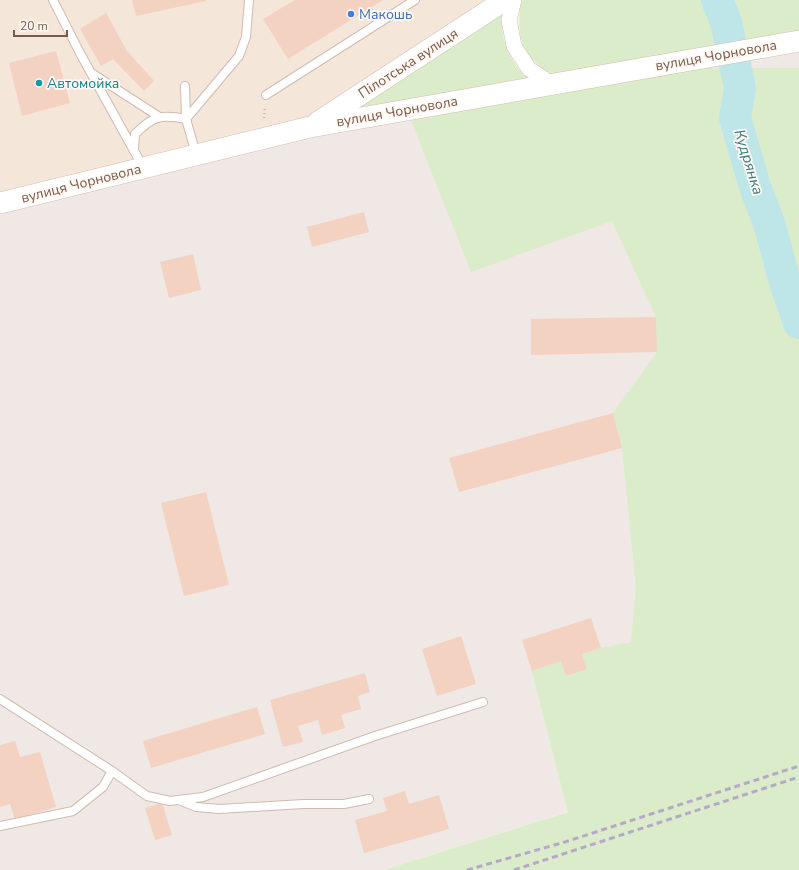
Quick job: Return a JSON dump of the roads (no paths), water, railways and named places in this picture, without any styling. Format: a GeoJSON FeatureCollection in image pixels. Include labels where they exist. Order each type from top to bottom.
{"type":"FeatureCollection","features":[{"type":"Feature","properties":{"kind":"street","name":"Пілотська вулиця"},"geometry":{"type":"LineString","coordinates":[[310,127],[505,0]]}},
{"type":"Feature","properties":{"kind":"street"},"geometry":{"type":"LineString","coordinates":[[514,0],[510,20],[514,46],[529,69],[552,84]]}},
{"type":"Feature","properties":{"kind":"street","name":"вулиця Чорновола"},"geometry":{"type":"LineString","coordinates":[[0,203],[310,127],[799,41]]}},
{"type":"Feature","properties":{"kind":"lane"},"geometry":{"type":"LineString","coordinates":[[53,0],[143,168]]}},
{"type":"Feature","properties":{"kind":"lane"},"geometry":{"type":"LineString","coordinates":[[186,119],[238,56],[246,37],[250,0]]}},
{"type":"Feature","properties":{"kind":"lane"},"geometry":{"type":"LineString","coordinates":[[266,95],[415,0]]}},
{"type":"Feature","properties":{"kind":"lane"},"geometry":{"type":"LineString","coordinates":[[91,73],[158,116],[186,119]]}},
{"type":"Feature","properties":{"kind":"lane"},"geometry":{"type":"LineString","coordinates":[[185,86],[186,119],[196,155]]}},
{"type":"Feature","properties":{"kind":"lane"},"geometry":{"type":"LineString","coordinates":[[134,150],[135,134],[145,124],[158,116]]}},
{"type":"Feature","properties":{"kind":"lane"},"geometry":{"type":"LineString","coordinates":[[0,699],[112,771],[147,796],[170,802],[203,797],[375,736],[483,702]]}},
{"type":"Feature","properties":{"kind":"lane"},"geometry":{"type":"LineString","coordinates":[[0,826],[74,811],[104,787],[112,771]]}},
{"type":"Feature","properties":{"kind":"lane"},"geometry":{"type":"LineString","coordinates":[[179,800],[196,807],[220,809],[303,804],[344,804],[369,799]]}},
{"type":"Feature","properties":{"kind":"waterway","name":"Кудрянка"},"geometry":{"type":"LineString","coordinates":[[717,0],[726,22],[740,88],[735,118],[755,187],[769,223],[785,282],[799,323]]}},
{"type":"Feature","properties":{"kind":"railway"},"geometry":{"type":"LineString","coordinates":[[467,870],[565,842],[799,766]]}},
{"type":"Feature","properties":{"kind":"railway"},"geometry":{"type":"LineString","coordinates":[[514,870],[799,777]]}},
{"type":"Feature","properties":{"kind":"place","name":"Макошь"},"geometry":{"type":"Point","coordinates":[351,14]}},
{"type":"Feature","properties":{"kind":"place","name":"Автомойка"},"geometry":{"type":"Point","coordinates":[39,83]}}]}
